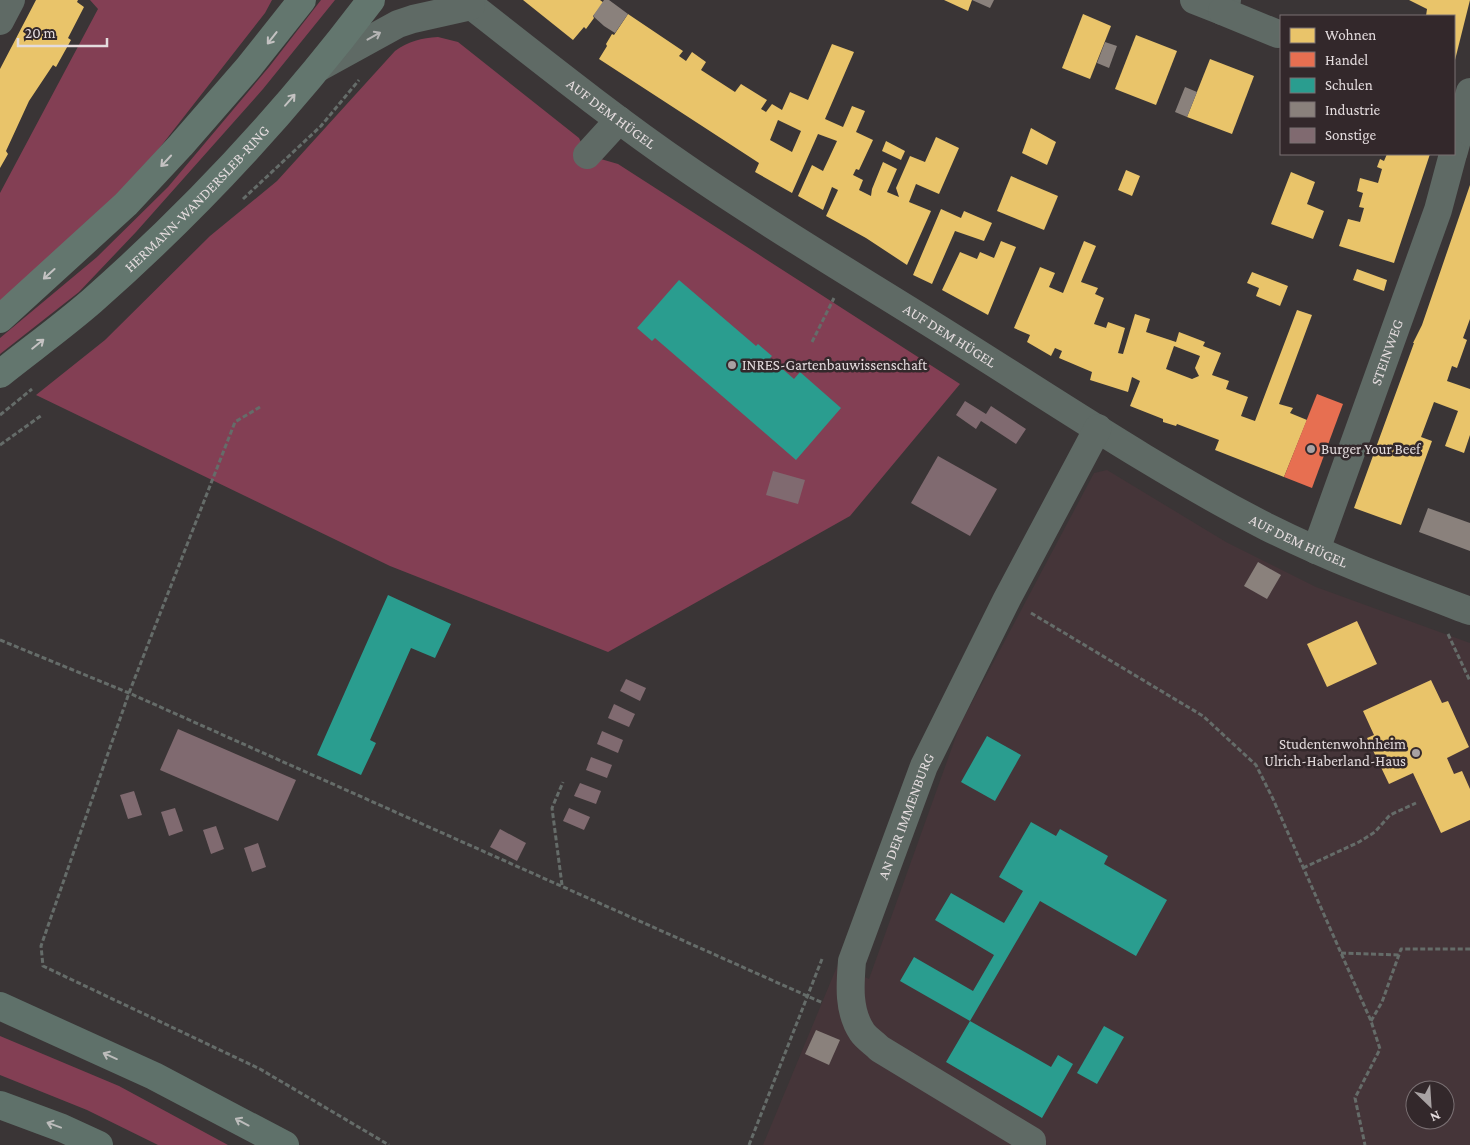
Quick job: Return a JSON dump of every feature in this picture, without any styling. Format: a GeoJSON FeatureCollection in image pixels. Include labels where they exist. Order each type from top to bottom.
{"type":"FeatureCollection","features":[{"type":"Feature","properties":{"kind":"highway"},"geometry":{"type":"LineString","coordinates":[[0,1006],[154,1076],[285,1145]]}},
{"type":"Feature","properties":{"kind":"highway"},"geometry":{"type":"LineString","coordinates":[[0,1105],[62,1128],[99,1145]]}},
{"type":"Feature","properties":{"kind":"main road"},"geometry":{"type":"LineString","coordinates":[[0,319],[126,204],[236,82],[302,0]]}},
{"type":"Feature","properties":{"kind":"main road","name":"HERMANN-WANDERSLEB-RING"},"geometry":{"type":"LineString","coordinates":[[0,374],[90,302],[163,235],[263,131],[371,0]]}},
{"type":"Feature","properties":{"kind":"street"},"geometry":{"type":"LineString","coordinates":[[0,21],[11,0]]}},
{"type":"Feature","properties":{"kind":"street"},"geometry":{"type":"LineString","coordinates":[[1194,0],[1224,5],[1278,34]]}},
{"type":"Feature","properties":{"kind":"street"},"geometry":{"type":"LineString","coordinates":[[316,69],[398,24],[468,3]]}},
{"type":"Feature","properties":{"kind":"street","name":"AUF DEM HÜGEL"},"geometry":{"type":"LineString","coordinates":[[468,3],[618,120],[732,199],[1172,474],[1266,526],[1316,550],[1379,577],[1470,611]]}},
{"type":"Feature","properties":{"kind":"street","name":"STEINWEG"},"geometry":{"type":"LineString","coordinates":[[1455,145],[1470,92]]}},
{"type":"Feature","properties":{"kind":"street"},"geometry":{"type":"LineString","coordinates":[[587,155],[618,120]]}},
{"type":"Feature","properties":{"kind":"street","name":"STEINWEG"},"geometry":{"type":"LineString","coordinates":[[1316,550],[1438,210],[1452,155]]}},
{"type":"Feature","properties":{"kind":"street","name":"AN DER IMMENBURG"},"geometry":{"type":"LineString","coordinates":[[1032,1145],[1032,1141],[880,1049],[862,1032],[853,1011],[850,988],[852,961],[924,766],[1007,599],[1098,428]]}},
{"type":"Feature","properties":{"kind":"path"},"geometry":{"type":"LineString","coordinates":[[812,342],[836,295]]}},
{"type":"Feature","properties":{"kind":"path"},"geometry":{"type":"LineString","coordinates":[[260,407],[235,422],[129,693],[41,946],[43,966],[260,1069],[389,1145]]}},
{"type":"Feature","properties":{"kind":"path"},"geometry":{"type":"LineString","coordinates":[[0,446],[42,414]]}},
{"type":"Feature","properties":{"kind":"path"},"geometry":{"type":"LineString","coordinates":[[1007,599],[1204,716],[1256,765],[1341,953],[1380,1049],[1355,1098],[1365,1145]]}},
{"type":"Feature","properties":{"kind":"path"},"geometry":{"type":"LineString","coordinates":[[1445,627],[1470,682]]}},
{"type":"Feature","properties":{"kind":"path"},"geometry":{"type":"LineString","coordinates":[[0,640],[129,693],[821,1002],[853,1011]]}},
{"type":"Feature","properties":{"kind":"path"},"geometry":{"type":"LineString","coordinates":[[562,886],[552,808],[563,782]]}},
{"type":"Feature","properties":{"kind":"path"},"geometry":{"type":"LineString","coordinates":[[1303,868],[1360,842],[1375,832],[1390,815],[1416,803]]}},
{"type":"Feature","properties":{"kind":"path"},"geometry":{"type":"LineString","coordinates":[[1370,1021],[1382,1002],[1401,949],[1470,949]]}},
{"type":"Feature","properties":{"kind":"path"},"geometry":{"type":"LineString","coordinates":[[1341,953],[1399,955]]}},
{"type":"Feature","properties":{"kind":"shaded area"},"geometry":{"type":"Polygon","coordinates":[[[90,0],[272,0],[265,13],[122,196],[0,301],[0,193],[98,9],[90,0]]]}},
{"type":"Feature","properties":{"kind":"shaded area"},"geometry":{"type":"Polygon","coordinates":[[[321,0],[335,0],[263,89],[136,232],[79,292],[0,354],[0,338],[97,257],[168,187],[269,67],[321,0]]]}},
{"type":"Feature","properties":{"kind":"shaded area"},"geometry":{"type":"Polygon","coordinates":[[[438,37],[458,42],[579,138],[587,155],[618,164],[960,384],[850,516],[608,652],[390,566],[36,395],[105,340],[210,236],[277,181],[395,51],[415,41],[438,37]]]}},
{"type":"Feature","properties":{"kind":"shaded area"},"geometry":{"type":"Polygon","coordinates":[[[1107,470],[1226,542],[1316,587],[1470,643],[1470,1145],[763,1145],[838,964],[869,979],[960,725],[1094,473],[1107,470]]]}},
{"type":"Feature","properties":{"kind":"shaded area"},"geometry":{"type":"Polygon","coordinates":[[[0,1036],[119,1086],[228,1145],[158,1145],[87,1110],[0,1075],[0,1036]]]}},
{"type":"Feature","properties":{"kind":"building: Wohnen"},"geometry":{"type":"Polygon","coordinates":[[[36,0],[78,0],[77,2],[84,7],[68,38],[71,40],[56,67],[53,65],[29,101],[6,151],[8,154],[0,168],[0,69],[36,0]]]}},
{"type":"Feature","properties":{"kind":"building: Wohnen"},"geometry":{"type":"Polygon","coordinates":[[[523,0],[600,0],[604,3],[593,16],[594,18],[586,29],[584,27],[573,40],[523,0]]]}},
{"type":"Feature","properties":{"kind":"building: Wohnen"},"geometry":{"type":"Polygon","coordinates":[[[944,0],[972,0],[968,11],[944,0]]]}},
{"type":"Feature","properties":{"kind":"building: Wohnen"},"geometry":{"type":"Polygon","coordinates":[[[1409,0],[1470,0],[1455,60],[1455,15],[1426,15],[1427,9],[1409,0]]]}},
{"type":"Feature","properties":{"kind":"building: Wohnen"},"geometry":{"type":"Polygon","coordinates":[[[628,14],[683,51],[679,56],[686,61],[692,52],[706,62],[701,70],[735,92],[741,84],[767,100],[761,109],[766,112],[772,104],[782,110],[790,92],[808,100],[832,44],[854,52],[825,119],[843,127],[852,106],[865,111],[856,132],[873,140],[859,170],[856,169],[853,175],[863,180],[859,190],[871,196],[883,162],[897,169],[887,192],[899,197],[896,188],[910,156],[925,162],[936,137],[959,148],[939,194],[916,184],[909,202],[931,211],[907,265],[866,238],[826,216],[838,190],[832,187],[823,210],[798,196],[812,165],[823,171],[837,141],[818,134],[792,193],[755,172],[759,163],[599,59],[612,34],[614,35],[628,14]],[[778,120],[770,140],[792,152],[801,131],[778,120]]]}},
{"type":"Feature","properties":{"kind":"building: Wohnen"},"geometry":{"type":"Polygon","coordinates":[[[1083,14],[1111,26],[1090,79],[1062,68],[1083,14]]]}},
{"type":"Feature","properties":{"kind":"building: Wohnen"},"geometry":{"type":"Polygon","coordinates":[[[1136,35],[1177,51],[1156,105],[1115,89],[1136,35]]]}},
{"type":"Feature","properties":{"kind":"building: Wohnen"},"geometry":{"type":"Polygon","coordinates":[[[1210,59],[1254,76],[1232,134],[1187,117],[1210,59]]]}},
{"type":"Feature","properties":{"kind":"building: Wohnen"},"geometry":{"type":"Polygon","coordinates":[[[1031,128],[1056,142],[1047,165],[1022,153],[1031,128]]]}},
{"type":"Feature","properties":{"kind":"building: Wohnen"},"geometry":{"type":"Polygon","coordinates":[[[886,141],[905,151],[901,160],[882,151],[886,141]]]}},
{"type":"Feature","properties":{"kind":"building: Wohnen"},"geometry":{"type":"Polygon","coordinates":[[[1387,155],[1430,155],[1394,263],[1339,246],[1348,219],[1360,222],[1364,208],[1359,207],[1363,193],[1357,191],[1360,178],[1378,183],[1382,169],[1377,167],[1380,159],[1384,161],[1387,155]]]}},
{"type":"Feature","properties":{"kind":"building: Wohnen"},"geometry":{"type":"Polygon","coordinates":[[[1126,170],[1140,176],[1132,196],[1118,190],[1126,170]]]}},
{"type":"Feature","properties":{"kind":"building: Wohnen"},"geometry":{"type":"Polygon","coordinates":[[[1291,172],[1315,182],[1307,204],[1324,211],[1313,239],[1271,224],[1291,172]]]}},
{"type":"Feature","properties":{"kind":"building: Wohnen"},"geometry":{"type":"Polygon","coordinates":[[[1011,176],[1058,196],[1044,230],[997,211],[1011,176]]]}},
{"type":"Feature","properties":{"kind":"building: Wohnen"},"geometry":{"type":"Polygon","coordinates":[[[1470,185],[1470,319],[1463,338],[1467,340],[1457,368],[1452,366],[1447,381],[1470,389],[1470,435],[1464,453],[1445,446],[1458,411],[1434,402],[1421,437],[1432,441],[1401,525],[1354,508],[1413,343],[1422,325],[1470,185]]]}},
{"type":"Feature","properties":{"kind":"building: Wohnen"},"geometry":{"type":"Polygon","coordinates":[[[941,209],[961,218],[964,211],[992,223],[984,241],[955,231],[932,284],[913,275],[941,209]]]}},
{"type":"Feature","properties":{"kind":"building: Wohnen"},"geometry":{"type":"Polygon","coordinates":[[[1001,241],[1016,247],[988,315],[942,290],[960,252],[977,259],[980,252],[994,258],[1001,241]]]}},
{"type":"Feature","properties":{"kind":"building: Wohnen"},"geometry":{"type":"Polygon","coordinates":[[[1084,241],[1096,246],[1081,282],[1098,288],[1095,294],[1104,298],[1094,324],[1106,328],[1108,322],[1125,328],[1118,353],[1123,354],[1135,314],[1150,319],[1146,332],[1176,342],[1179,332],[1205,342],[1203,346],[1221,353],[1212,375],[1229,381],[1226,389],[1248,397],[1241,416],[1255,421],[1297,310],[1312,315],[1279,404],[1293,408],[1290,413],[1307,420],[1284,477],[1215,450],[1219,440],[1177,424],[1176,426],[1163,422],[1163,419],[1130,406],[1140,381],[1132,377],[1128,392],[1090,380],[1092,372],[1059,358],[1062,351],[1055,348],[1051,356],[1027,342],[1030,335],[1014,328],[1040,267],[1055,273],[1049,287],[1063,293],[1084,241]],[[1174,346],[1166,369],[1192,379],[1199,376],[1195,368],[1200,356],[1174,346]]]}},
{"type":"Feature","properties":{"kind":"building: Wohnen"},"geometry":{"type":"Polygon","coordinates":[[[1357,269],[1387,280],[1384,291],[1353,280],[1357,269]]]}},
{"type":"Feature","properties":{"kind":"building: Wohnen"},"geometry":{"type":"Polygon","coordinates":[[[1252,272],[1288,286],[1280,306],[1256,296],[1259,288],[1247,283],[1252,272]]]}},
{"type":"Feature","properties":{"kind":"building: Wohnen"},"geometry":{"type":"Polygon","coordinates":[[[1357,621],[1377,664],[1327,687],[1307,644],[1357,621]]]}},
{"type":"Feature","properties":{"kind":"building: Wohnen","name":"Studentenwohnheim Ulrich-Haberland-Haus"},"geometry":{"type":"Polygon","coordinates":[[[1431,680],[1442,703],[1448,701],[1469,747],[1447,758],[1454,774],[1462,771],[1470,789],[1470,820],[1441,833],[1413,773],[1389,784],[1367,738],[1374,735],[1363,711],[1431,680]]]}},
{"type":"Feature","properties":{"kind":"building: Handel","name":"Burger Your Beef"},"geometry":{"type":"Polygon","coordinates":[[[1317,394],[1343,404],[1312,488],[1284,477],[1317,394]]]}},
{"type":"Feature","properties":{"kind":"building: Schulen","name":"INRES-Gartenbauwissenschaft"},"geometry":{"type":"Polygon","coordinates":[[[679,280],[756,346],[758,344],[772,356],[770,358],[794,379],[800,372],[841,408],[796,460],[655,338],[652,341],[637,328],[679,280]]]}},
{"type":"Feature","properties":{"kind":"building: Schulen"},"geometry":{"type":"Polygon","coordinates":[[[388,595],[451,624],[435,658],[411,648],[370,740],[376,743],[361,775],[317,755],[388,595]]]}},
{"type":"Feature","properties":{"kind":"building: Schulen"},"geometry":{"type":"Polygon","coordinates":[[[987,736],[1021,755],[995,801],[961,782],[987,736]]]}},
{"type":"Feature","properties":{"kind":"building: Schulen"},"geometry":{"type":"Polygon","coordinates":[[[1031,822],[1056,836],[1060,829],[1108,856],[1104,864],[1167,900],[1136,956],[1040,901],[970,1021],[900,981],[914,957],[973,991],[994,955],[935,920],[951,893],[1004,923],[1023,891],[999,877],[1031,822]]]}},
{"type":"Feature","properties":{"kind":"building: Schulen"},"geometry":{"type":"Polygon","coordinates":[[[970,1021],[1051,1067],[1058,1055],[1073,1064],[1042,1118],[946,1062],[970,1021]]]}},
{"type":"Feature","properties":{"kind":"building: Schulen"},"geometry":{"type":"Polygon","coordinates":[[[1104,1026],[1124,1037],[1097,1084],[1077,1073],[1104,1026]]]}},
{"type":"Feature","properties":{"kind":"building: Industrie"},"geometry":{"type":"Polygon","coordinates":[[[604,0],[609,0],[628,14],[615,33],[593,16],[604,0]]]}},
{"type":"Feature","properties":{"kind":"building: Industrie"},"geometry":{"type":"Polygon","coordinates":[[[972,0],[994,0],[990,8],[972,0]]]}},
{"type":"Feature","properties":{"kind":"building: Industrie"},"geometry":{"type":"Polygon","coordinates":[[[1105,42],[1117,46],[1109,68],[1097,63],[1105,42]]]}},
{"type":"Feature","properties":{"kind":"building: Industrie"},"geometry":{"type":"Polygon","coordinates":[[[1185,87],[1197,92],[1187,117],[1175,112],[1185,87]]]}},
{"type":"Feature","properties":{"kind":"building: Industrie"},"geometry":{"type":"Polygon","coordinates":[[[1428,508],[1470,523],[1470,551],[1419,532],[1428,508]]]}},
{"type":"Feature","properties":{"kind":"building: Industrie"},"geometry":{"type":"Polygon","coordinates":[[[1258,562],[1281,575],[1267,599],[1244,586],[1258,562]]]}},
{"type":"Feature","properties":{"kind":"building: Industrie"},"geometry":{"type":"Polygon","coordinates":[[[816,1030],[840,1040],[829,1065],[805,1054],[816,1030]]]}},
{"type":"Feature","properties":{"kind":"building: Sonstige"},"geometry":{"type":"Polygon","coordinates":[[[965,401],[986,414],[991,406],[1026,429],[1016,444],[981,421],[976,429],[956,415],[965,401]]]}},
{"type":"Feature","properties":{"kind":"building: Sonstige"},"geometry":{"type":"Polygon","coordinates":[[[938,456],[997,489],[970,536],[911,503],[938,456]]]}},
{"type":"Feature","properties":{"kind":"building: Sonstige"},"geometry":{"type":"Polygon","coordinates":[[[773,471],[805,480],[798,504],[766,495],[773,471]]]}},
{"type":"Feature","properties":{"kind":"building: Sonstige"},"geometry":{"type":"Polygon","coordinates":[[[626,679],[646,688],[640,701],[620,691],[626,679]]]}},
{"type":"Feature","properties":{"kind":"building: Sonstige"},"geometry":{"type":"Polygon","coordinates":[[[614,704],[635,714],[629,727],[608,718],[614,704]]]}},
{"type":"Feature","properties":{"kind":"building: Sonstige"},"geometry":{"type":"Polygon","coordinates":[[[178,729],[296,780],[278,821],[160,770],[178,729]]]}},
{"type":"Feature","properties":{"kind":"building: Sonstige"},"geometry":{"type":"Polygon","coordinates":[[[602,731],[623,740],[618,753],[597,744],[602,731]]]}},
{"type":"Feature","properties":{"kind":"building: Sonstige"},"geometry":{"type":"Polygon","coordinates":[[[591,757],[612,765],[607,778],[586,770],[591,757]]]}},
{"type":"Feature","properties":{"kind":"building: Sonstige"},"geometry":{"type":"Polygon","coordinates":[[[580,783],[601,791],[596,804],[574,796],[580,783]]]}},
{"type":"Feature","properties":{"kind":"building: Sonstige"},"geometry":{"type":"Polygon","coordinates":[[[134,791],[142,815],[128,819],[120,795],[134,791]]]}},
{"type":"Feature","properties":{"kind":"building: Sonstige"},"geometry":{"type":"Polygon","coordinates":[[[175,808],[183,831],[169,836],[161,812],[175,808]]]}},
{"type":"Feature","properties":{"kind":"building: Sonstige"},"geometry":{"type":"Polygon","coordinates":[[[569,808],[590,817],[584,830],[563,821],[569,808]]]}},
{"type":"Feature","properties":{"kind":"building: Sonstige"},"geometry":{"type":"Polygon","coordinates":[[[216,826],[224,849],[211,854],[203,830],[216,826]]]}},
{"type":"Feature","properties":{"kind":"building: Sonstige"},"geometry":{"type":"Polygon","coordinates":[[[500,829],[526,843],[517,861],[490,847],[500,829]]]}},
{"type":"Feature","properties":{"kind":"building: Sonstige"},"geometry":{"type":"Polygon","coordinates":[[[258,843],[266,867],[252,872],[244,848],[258,843]]]}},
{"type":"Feature","properties":{"kind":"place","name":"INRES-Gartenbauwissenschaft"},"geometry":{"type":"Point","coordinates":[732,365]}},
{"type":"Feature","properties":{"kind":"place","name":"Burger Your Beef"},"geometry":{"type":"Point","coordinates":[1311,449]}},
{"type":"Feature","properties":{"kind":"place","name":"Studentenwohnheim Ulrich-Haberland-Haus"},"geometry":{"type":"Point","coordinates":[1416,753]}}]}
